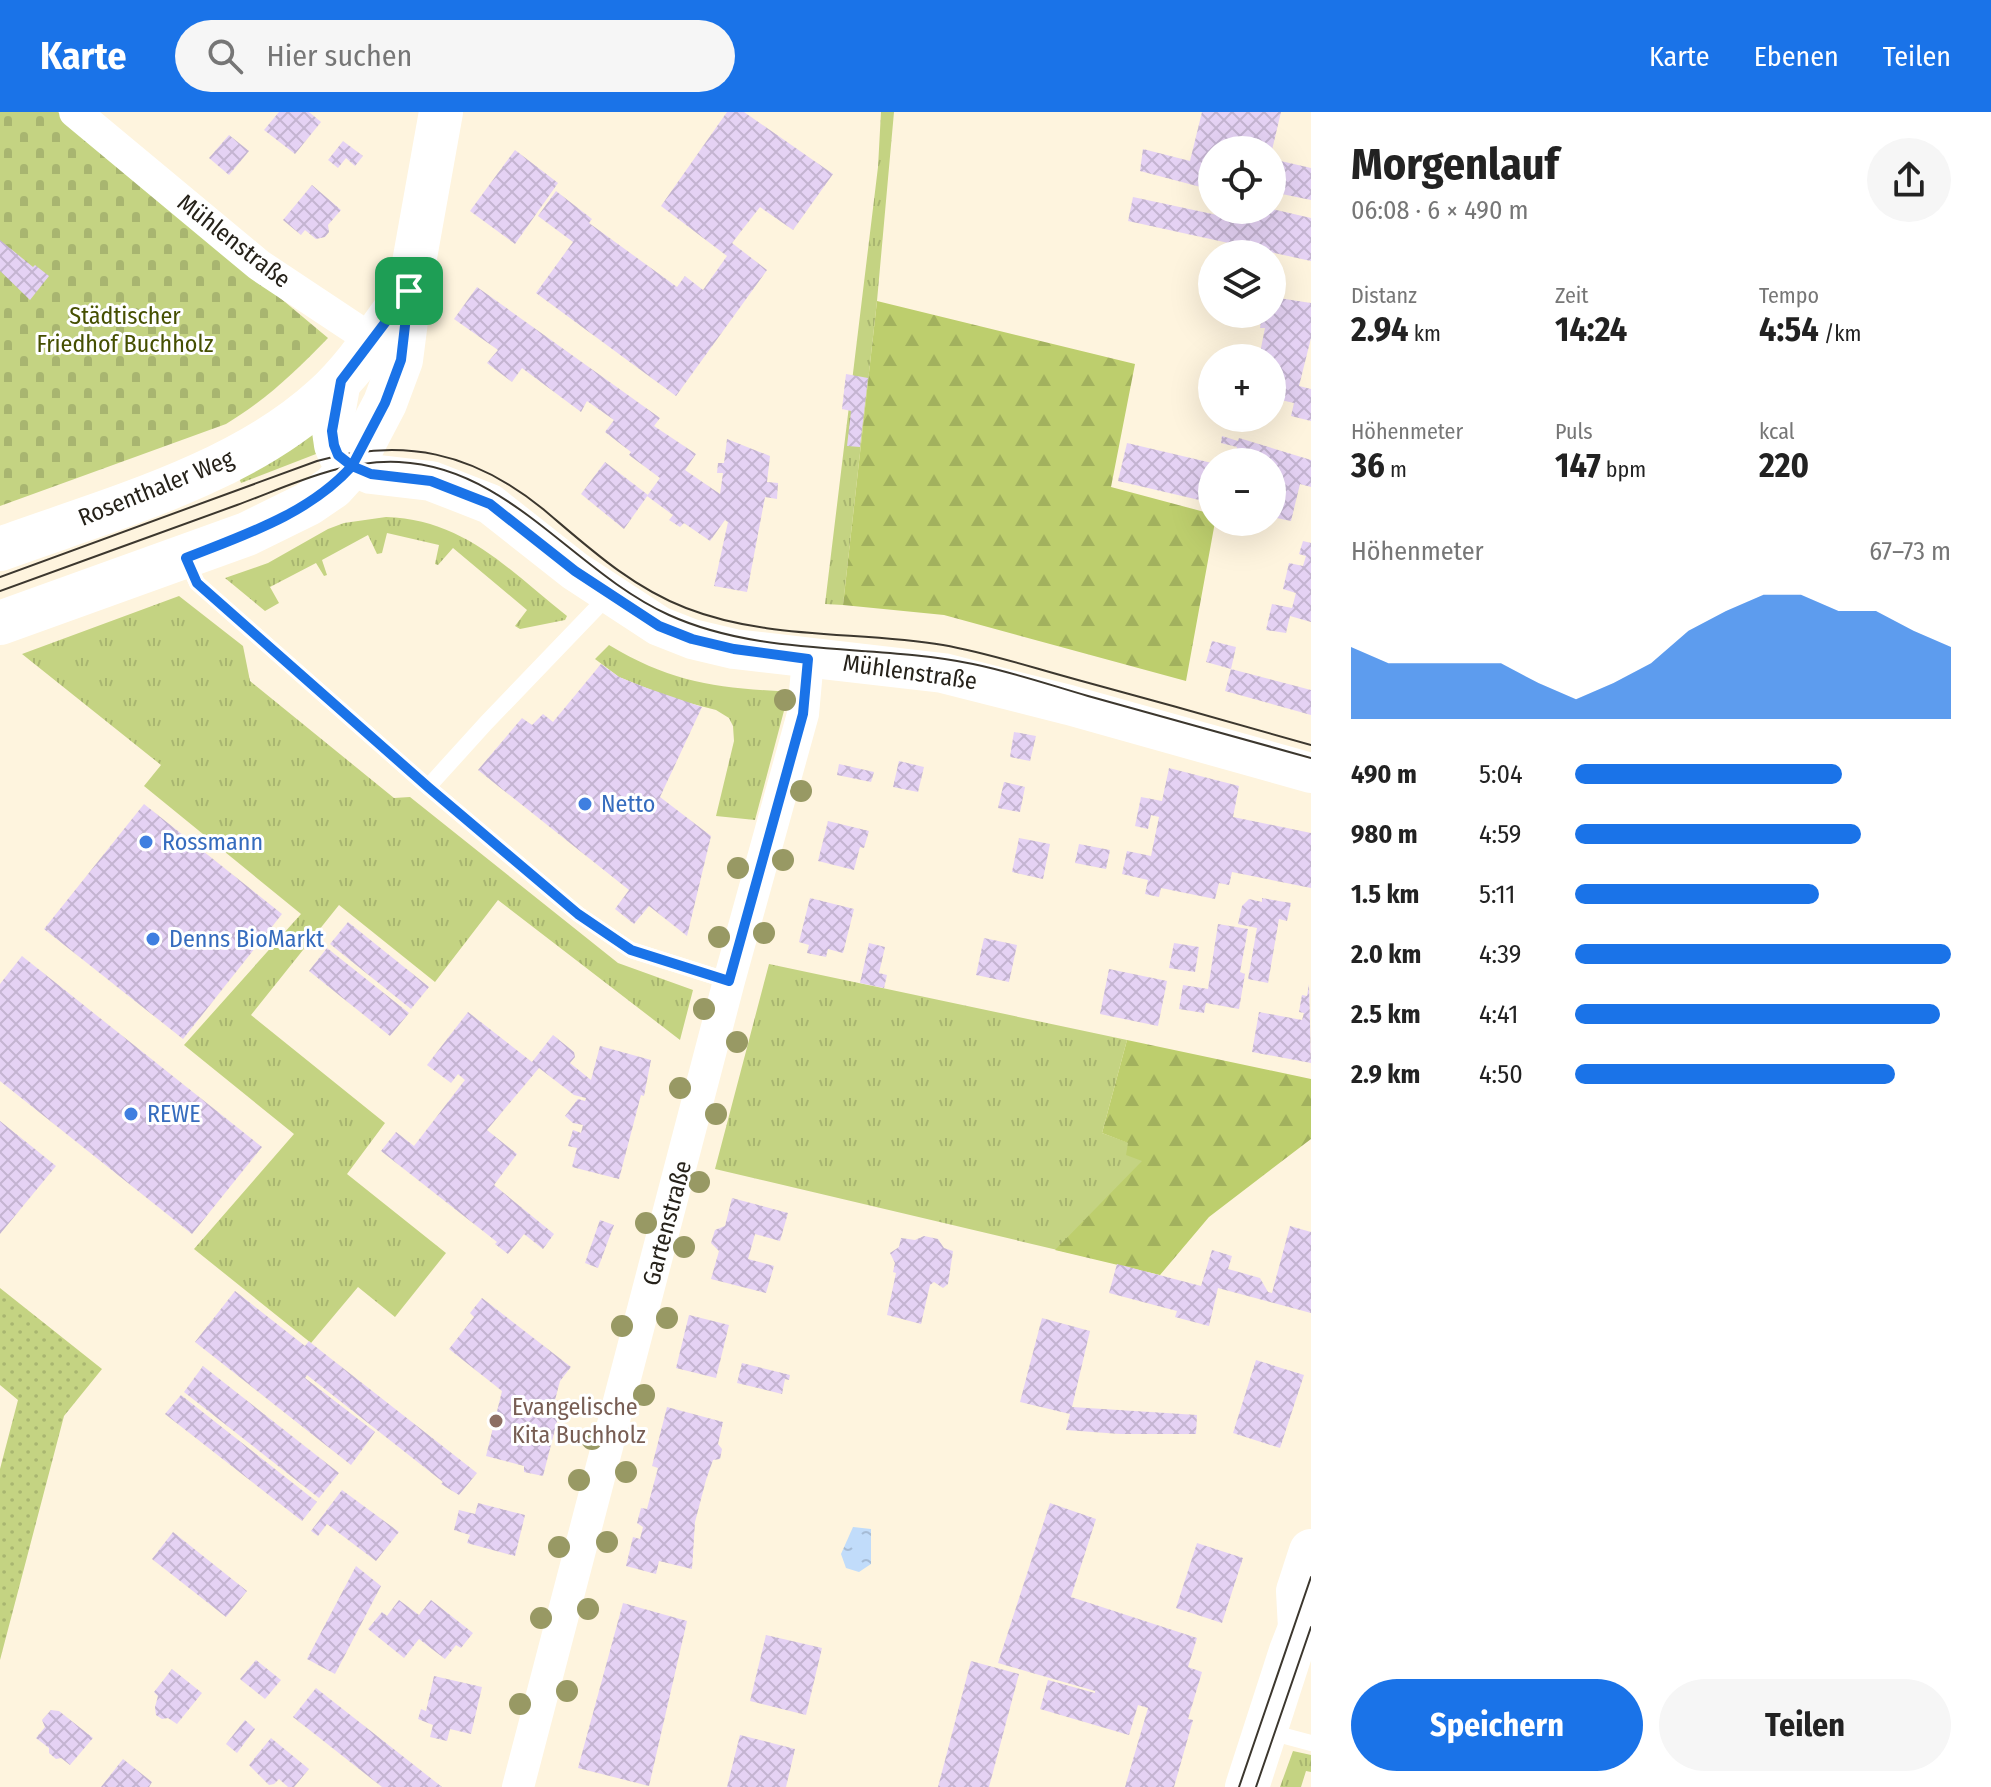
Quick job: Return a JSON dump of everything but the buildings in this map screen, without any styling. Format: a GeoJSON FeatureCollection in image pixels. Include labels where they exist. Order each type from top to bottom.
{"type":"FeatureCollection","features":[{"type":"Feature","properties":{"kind":"main road","name":"Rosenthaler Weg"},"geometry":{"type":"LineString","coordinates":[[0,549],[221,466],[274,435],[341,381],[386,350],[409,291],[441,112]]}},
{"type":"Feature","properties":{"kind":"main road"},"geometry":{"type":"LineString","coordinates":[[0,623],[247,534],[308,504],[333,487],[352,466],[385,403],[386,350]]}},
{"type":"Feature","properties":{"kind":"main road"},"geometry":{"type":"LineString","coordinates":[[1247,1787],[1306,1622],[1298,1591],[1311,1551]]}},
{"type":"Feature","properties":{"kind":"street","name":"Mühlenstraße"},"geometry":{"type":"LineString","coordinates":[[75,112],[259,265],[386,350]]}},
{"type":"Feature","properties":{"kind":"street"},"geometry":{"type":"LineString","coordinates":[[341,381],[332,431],[338,455],[352,466]]}},
{"type":"Feature","properties":{"kind":"street","name":"Mühlenstraße"},"geometry":{"type":"LineString","coordinates":[[352,466],[371,474],[431,481],[490,504],[609,595],[659,626],[692,639],[734,649],[943,673],[1311,773]]}},
{"type":"Feature","properties":{"kind":"street","name":"Gartenstraße"},"geometry":{"type":"LineString","coordinates":[[518,1787],[729,981],[803,714],[808,659]]}},
{"type":"Feature","properties":{"kind":"lane"},"geometry":{"type":"LineString","coordinates":[[186,558],[197,583],[428,787],[578,914],[631,950],[729,981]]}},
{"type":"Feature","properties":{"kind":"lane"},"geometry":{"type":"LineString","coordinates":[[428,787],[609,595]]}},
{"type":"Feature","properties":{"kind":"lane"},"geometry":{"type":"LineString","coordinates":[[1266,1731],[1311,1743]]}},
{"type":"Feature","properties":{"kind":"green space","name":"Städtischer Friedhof Buchholz"},"geometry":{"type":"Polygon","coordinates":[[[0,112],[58,112],[328,338],[280,384],[226,424],[0,506],[0,112]]]}},
{"type":"Feature","properties":{"kind":"green space"},"geometry":{"type":"Polygon","coordinates":[[[881,112],[894,112],[877,301],[843,605],[825,604],[878,167],[881,112]]]}},
{"type":"Feature","properties":{"kind":"green space"},"geometry":{"type":"Polygon","coordinates":[[[877,301],[1135,364],[1111,487],[1198,510],[1198,536],[1212,536],[1186,681],[944,615],[843,605],[877,301]]]}},
{"type":"Feature","properties":{"kind":"green space"},"geometry":{"type":"Polygon","coordinates":[[[312,430],[316,454],[241,483],[235,468],[312,430]]]}},
{"type":"Feature","properties":{"kind":"green space"},"geometry":{"type":"Polygon","coordinates":[[[386,517],[414,520],[463,537],[526,582],[567,616],[565,620],[520,629],[515,626],[527,610],[453,548],[438,565],[435,564],[439,545],[387,533],[382,553],[377,554],[368,535],[322,560],[327,575],[324,576],[316,563],[270,587],[279,603],[265,611],[225,578],[268,563],[328,529],[344,523],[386,517]]]}},
{"type":"Feature","properties":{"kind":"green space"},"geometry":{"type":"Polygon","coordinates":[[[179,596],[243,646],[250,681],[394,798],[410,797],[618,963],[693,990],[680,1040],[498,900],[435,982],[339,905],[251,1015],[385,1123],[347,1174],[446,1253],[395,1317],[358,1287],[311,1343],[194,1249],[294,1134],[184,1045],[301,914],[144,786],[161,765],[22,654],[179,596]]]}},
{"type":"Feature","properties":{"kind":"green space"},"geometry":{"type":"Polygon","coordinates":[[[609,645],[655,668],[698,682],[794,692],[793,699],[785,707],[755,820],[716,816],[734,741],[729,718],[716,710],[670,698],[619,677],[595,659],[609,645]]]}},
{"type":"Feature","properties":{"kind":"green space"},"geometry":{"type":"Polygon","coordinates":[[[769,964],[1127,1040],[1102,1133],[1129,1143],[1143,1160],[1117,1264],[715,1169],[769,964]]]}},
{"type":"Feature","properties":{"kind":"green space"},"geometry":{"type":"Polygon","coordinates":[[[1127,1040],[1311,1079],[1311,1139],[1209,1217],[1160,1275],[1055,1250],[1142,1161],[1126,1155],[1128,1143],[1102,1133],[1127,1040]]]}},
{"type":"Feature","properties":{"kind":"green space"},"geometry":{"type":"Polygon","coordinates":[[[0,1288],[102,1369],[64,1416],[0,1660],[0,1469],[18,1400],[0,1385],[0,1288]]]}},
{"type":"Feature","properties":{"kind":"green space"},"geometry":{"type":"Polygon","coordinates":[[[1293,1751],[1311,1755],[1311,1772],[1306,1771],[1301,1787],[1280,1787],[1293,1751]]]}},
{"type":"Feature","properties":{"kind":"water"},"geometry":{"type":"Polygon","coordinates":[[[853,1527],[871,1529],[871,1564],[859,1572],[846,1568],[841,1554],[853,1527]]]}},
{"type":"Feature","properties":{"kind":"tram line"},"geometry":{"type":"LineString","coordinates":[[0,577],[317,461],[379,450],[408,451],[463,462],[490,474],[543,509],[628,577],[686,608],[717,618],[781,630],[960,648],[1311,745]]}},
{"type":"Feature","properties":{"kind":"tram line"},"geometry":{"type":"LineString","coordinates":[[0,591],[316,475],[357,465],[399,462],[438,468],[474,482],[508,501],[635,596],[669,615],[705,629],[781,644],[973,664],[1311,758]]}},
{"type":"Feature","properties":{"kind":"tram line"},"geometry":{"type":"LineString","coordinates":[[1239,1787],[1311,1577]]}},
{"type":"Feature","properties":{"kind":"tram line"},"geometry":{"type":"LineString","coordinates":[[1256,1787],[1311,1627]]}},
{"type":"Feature","properties":{"kind":"place","name":"Netto"},"geometry":{"type":"Point","coordinates":[585,804]}},
{"type":"Feature","properties":{"kind":"place","name":"Rossmann"},"geometry":{"type":"Point","coordinates":[146,842]}},
{"type":"Feature","properties":{"kind":"place","name":"Denns BioMarkt"},"geometry":{"type":"Point","coordinates":[153,939]}},
{"type":"Feature","properties":{"kind":"place","name":"REWE"},"geometry":{"type":"Point","coordinates":[131,1114]}},
{"type":"Feature","properties":{"kind":"place","name":"Evangelische Kita Buchholz"},"geometry":{"type":"Point","coordinates":[496,1421]}},
{"type":"Feature","properties":{"kind":"route"},"geometry":{"type":"LineString","coordinates":[[409,291],[341,381],[332,431],[338,455],[352,466],[333,487],[308,504],[247,534],[186,558],[197,583],[428,787],[578,914],[631,950],[729,981],[803,714],[808,659],[734,649],[692,639],[659,626],[575,571],[490,504],[431,481],[371,474],[352,466],[385,403],[401,360],[409,291]]}}]}
